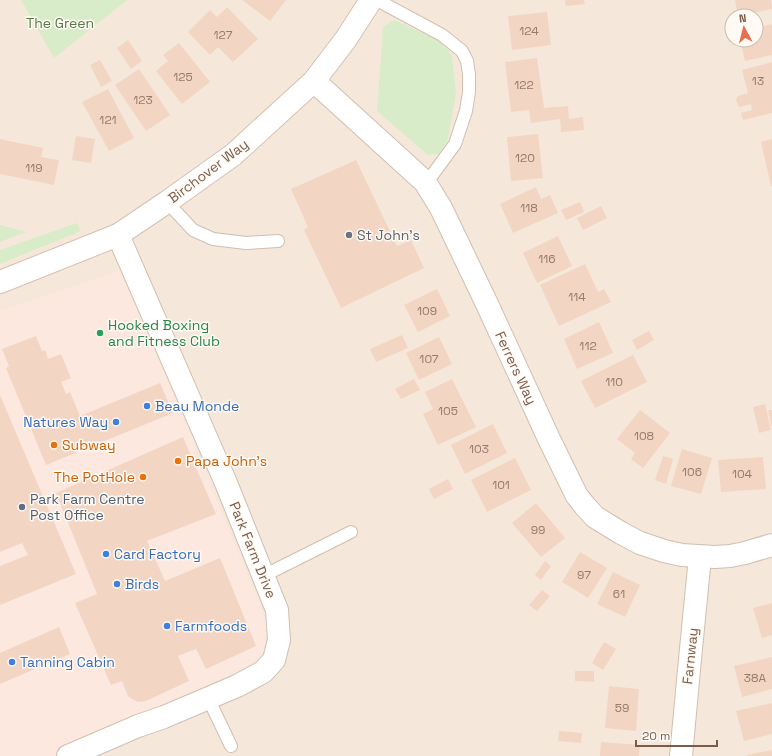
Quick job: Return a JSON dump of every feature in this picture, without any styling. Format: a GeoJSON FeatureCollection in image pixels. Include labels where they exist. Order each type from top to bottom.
{"type":"FeatureCollection","features":[{"type":"Feature","properties":{"kind":"street","name":"Birchover Way"},"geometry":{"type":"LineString","coordinates":[[0,282],[118,235],[233,155],[314,81],[346,38],[371,0]]}},
{"type":"Feature","properties":{"kind":"street","name":"Ferrers Way"},"geometry":{"type":"LineString","coordinates":[[314,81],[425,182],[441,208],[577,496],[595,517],[640,543],[682,555],[700,557],[730,556],[772,545]]}},
{"type":"Feature","properties":{"kind":"street","name":"Park Farm Drive"},"geometry":{"type":"LineString","coordinates":[[68,756],[237,686],[263,672],[274,660],[279,640],[277,610],[264,576],[212,449],[118,235]]}},
{"type":"Feature","properties":{"kind":"street","name":"Farnway"},"geometry":{"type":"LineString","coordinates":[[681,756],[700,557]]}},
{"type":"Feature","properties":{"kind":"lane"},"geometry":{"type":"LineString","coordinates":[[377,0],[442,34],[462,51],[467,61],[469,92],[466,111],[455,144],[433,174],[425,182]]}},
{"type":"Feature","properties":{"kind":"lane"},"geometry":{"type":"LineString","coordinates":[[167,202],[192,230],[212,239],[246,243],[278,241]]}},
{"type":"Feature","properties":{"kind":"lane"},"geometry":{"type":"LineString","coordinates":[[264,576],[351,532]]}},
{"type":"Feature","properties":{"kind":"lane"},"geometry":{"type":"LineString","coordinates":[[208,698],[230,746]]}},
{"type":"Feature","properties":{"kind":"shaded area"},"geometry":{"type":"Polygon","coordinates":[[[0,0],[772,0],[772,756],[0,756],[0,0]]]}},
{"type":"Feature","properties":{"kind":"shaded area"},"geometry":{"type":"Polygon","coordinates":[[[120,271],[180,410],[269,628],[267,648],[252,663],[59,756],[0,756],[0,311],[120,271]]]}},
{"type":"Feature","properties":{"kind":"green space","name":"The Green"},"geometry":{"type":"Polygon","coordinates":[[[21,0],[127,0],[54,58],[21,0]]]}},
{"type":"Feature","properties":{"kind":"green space"},"geometry":{"type":"Polygon","coordinates":[[[394,20],[439,40],[452,56],[456,94],[448,139],[439,154],[428,155],[377,111],[383,27],[394,20]]]}},
{"type":"Feature","properties":{"kind":"green space"},"geometry":{"type":"Polygon","coordinates":[[[77,223],[81,231],[0,264],[0,250],[77,223]]]}},
{"type":"Feature","properties":{"kind":"green space"},"geometry":{"type":"Polygon","coordinates":[[[0,225],[26,232],[0,242],[0,225]]]}},
{"type":"Feature","properties":{"kind":"building"},"geometry":{"type":"Polygon","coordinates":[[[242,0],[286,0],[270,21],[242,0]]]}},
{"type":"Feature","properties":{"kind":"building"},"geometry":{"type":"Polygon","coordinates":[[[565,0],[584,0],[585,4],[566,6],[565,0]]]}},
{"type":"Feature","properties":{"kind":"building"},"geometry":{"type":"Polygon","coordinates":[[[735,0],[771,0],[772,9],[764,11],[764,8],[736,8],[735,0]]]}},
{"type":"Feature","properties":{"kind":"building"},"geometry":{"type":"Polygon","coordinates":[[[227,7],[258,39],[233,62],[218,47],[210,55],[188,32],[210,10],[217,17],[227,7]]]}},
{"type":"Feature","properties":{"kind":"building"},"geometry":{"type":"Polygon","coordinates":[[[547,12],[551,45],[512,50],[508,16],[547,12]]]}},
{"type":"Feature","properties":{"kind":"building"},"geometry":{"type":"Polygon","coordinates":[[[772,24],[772,55],[745,61],[742,48],[764,48],[764,26],[772,24]]]}},
{"type":"Feature","properties":{"kind":"building"},"geometry":{"type":"Polygon","coordinates":[[[128,40],[142,61],[131,69],[117,48],[128,40]]]}},
{"type":"Feature","properties":{"kind":"building"},"geometry":{"type":"Polygon","coordinates":[[[179,43],[210,82],[182,104],[156,71],[168,61],[163,55],[179,43]]]}},
{"type":"Feature","properties":{"kind":"building"},"geometry":{"type":"Polygon","coordinates":[[[537,58],[544,108],[568,106],[569,119],[583,117],[584,130],[561,132],[560,119],[531,123],[529,110],[511,112],[505,62],[537,58]]]}},
{"type":"Feature","properties":{"kind":"building"},"geometry":{"type":"Polygon","coordinates":[[[100,60],[112,81],[101,87],[90,65],[100,60]]]}},
{"type":"Feature","properties":{"kind":"building"},"geometry":{"type":"Polygon","coordinates":[[[772,62],[772,113],[743,120],[741,113],[752,110],[751,104],[740,107],[738,106],[736,99],[738,96],[748,93],[742,70],[772,62]]]}},
{"type":"Feature","properties":{"kind":"building"},"geometry":{"type":"Polygon","coordinates":[[[139,69],[170,115],[146,131],[115,85],[139,69]]]}},
{"type":"Feature","properties":{"kind":"building"},"geometry":{"type":"Polygon","coordinates":[[[108,89],[134,138],[109,151],[82,102],[108,89]]]}},
{"type":"Feature","properties":{"kind":"building"},"geometry":{"type":"Polygon","coordinates":[[[538,134],[543,178],[511,181],[507,137],[538,134]]]}},
{"type":"Feature","properties":{"kind":"building"},"geometry":{"type":"Polygon","coordinates":[[[76,136],[95,139],[91,163],[72,160],[76,136]]]}},
{"type":"Feature","properties":{"kind":"building"},"geometry":{"type":"Polygon","coordinates":[[[0,139],[43,148],[41,157],[59,160],[54,185],[0,174],[0,139]]]}},
{"type":"Feature","properties":{"kind":"building"},"geometry":{"type":"Polygon","coordinates":[[[772,139],[772,186],[771,186],[761,142],[772,139]]]}},
{"type":"Feature","properties":{"kind":"building","name":"St John's"},"geometry":{"type":"Polygon","coordinates":[[[356,160],[397,246],[411,240],[424,268],[341,308],[304,230],[308,227],[291,189],[356,160]]]}},
{"type":"Feature","properties":{"kind":"building"},"geometry":{"type":"Polygon","coordinates":[[[536,187],[541,199],[550,195],[558,213],[513,233],[500,204],[536,187]]]}},
{"type":"Feature","properties":{"kind":"building"},"geometry":{"type":"Polygon","coordinates":[[[580,202],[584,212],[566,220],[561,210],[580,202]]]}},
{"type":"Feature","properties":{"kind":"building"},"geometry":{"type":"Polygon","coordinates":[[[601,206],[607,218],[583,230],[577,218],[601,206]]]}},
{"type":"Feature","properties":{"kind":"building"},"geometry":{"type":"Polygon","coordinates":[[[558,236],[572,266],[537,283],[523,253],[558,236]]]}},
{"type":"Feature","properties":{"kind":"building"},"geometry":{"type":"Polygon","coordinates":[[[585,264],[598,292],[604,289],[611,302],[559,326],[540,285],[585,264]]]}},
{"type":"Feature","properties":{"kind":"building"},"geometry":{"type":"Polygon","coordinates":[[[437,289],[450,316],[418,332],[404,305],[437,289]]]}},
{"type":"Feature","properties":{"kind":"building"},"geometry":{"type":"Polygon","coordinates":[[[599,322],[613,353],[577,369],[564,339],[599,322]]]}},
{"type":"Feature","properties":{"kind":"building"},"geometry":{"type":"Polygon","coordinates":[[[649,331],[654,340],[637,350],[632,340],[649,331]]]}},
{"type":"Feature","properties":{"kind":"building"},"geometry":{"type":"Polygon","coordinates":[[[402,335],[408,348],[376,362],[370,349],[402,335]]]}},
{"type":"Feature","properties":{"kind":"building"},"geometry":{"type":"Polygon","coordinates":[[[36,336],[42,351],[45,350],[48,359],[61,354],[71,378],[61,382],[66,394],[70,392],[80,416],[160,383],[173,413],[46,465],[6,368],[9,366],[2,349],[36,336]]]}},
{"type":"Feature","properties":{"kind":"building"},"geometry":{"type":"Polygon","coordinates":[[[439,337],[452,364],[419,380],[406,353],[439,337]]]}},
{"type":"Feature","properties":{"kind":"building"},"geometry":{"type":"Polygon","coordinates":[[[633,355],[647,382],[595,408],[581,381],[633,355]]]}},
{"type":"Feature","properties":{"kind":"building"},"geometry":{"type":"Polygon","coordinates":[[[414,379],[420,390],[401,399],[395,389],[414,379]]]}},
{"type":"Feature","properties":{"kind":"building"},"geometry":{"type":"Polygon","coordinates":[[[452,379],[476,427],[438,445],[423,414],[433,409],[425,392],[452,379]]]}},
{"type":"Feature","properties":{"kind":"building"},"geometry":{"type":"Polygon","coordinates":[[[0,395],[76,574],[0,605],[0,566],[28,555],[22,543],[0,552],[0,395]]]}},
{"type":"Feature","properties":{"kind":"building"},"geometry":{"type":"Polygon","coordinates":[[[765,404],[771,430],[759,433],[753,407],[765,404]]]}},
{"type":"Feature","properties":{"kind":"building"},"geometry":{"type":"Polygon","coordinates":[[[640,410],[670,433],[643,468],[631,459],[635,453],[617,439],[640,410]]]}},
{"type":"Feature","properties":{"kind":"building"},"geometry":{"type":"Polygon","coordinates":[[[768,410],[772,410],[772,426],[771,426],[768,410]]]}},
{"type":"Feature","properties":{"kind":"building"},"geometry":{"type":"Polygon","coordinates":[[[493,424],[507,453],[465,474],[451,445],[493,424]]]}},
{"type":"Feature","properties":{"kind":"building"},"geometry":{"type":"Polygon","coordinates":[[[183,437],[216,514],[147,541],[165,581],[220,558],[256,646],[206,669],[196,649],[178,656],[189,681],[146,701],[138,702],[128,696],[122,681],[111,685],[75,603],[97,594],[56,493],[183,437]]]}},
{"type":"Feature","properties":{"kind":"building"},"geometry":{"type":"Polygon","coordinates":[[[682,449],[712,458],[701,494],[671,486],[682,449]]]}},
{"type":"Feature","properties":{"kind":"building"},"geometry":{"type":"Polygon","coordinates":[[[663,456],[673,459],[666,484],[655,480],[663,456]]]}},
{"type":"Feature","properties":{"kind":"building"},"geometry":{"type":"Polygon","coordinates":[[[763,457],[766,489],[721,492],[718,460],[763,457]]]}},
{"type":"Feature","properties":{"kind":"building"},"geometry":{"type":"Polygon","coordinates":[[[515,458],[531,490],[487,512],[471,480],[515,458]]]}},
{"type":"Feature","properties":{"kind":"building"},"geometry":{"type":"Polygon","coordinates":[[[448,479],[453,489],[434,499],[429,489],[448,479]]]}},
{"type":"Feature","properties":{"kind":"building"},"geometry":{"type":"Polygon","coordinates":[[[536,503],[565,538],[541,557],[512,523],[536,503]]]}},
{"type":"Feature","properties":{"kind":"building"},"geometry":{"type":"Polygon","coordinates":[[[580,552],[607,568],[588,598],[562,582],[580,552]]]}},
{"type":"Feature","properties":{"kind":"building"},"geometry":{"type":"Polygon","coordinates":[[[545,561],[551,566],[541,580],[535,575],[545,561]]]}},
{"type":"Feature","properties":{"kind":"building"},"geometry":{"type":"Polygon","coordinates":[[[613,572],[640,585],[625,617],[597,604],[613,572]]]}},
{"type":"Feature","properties":{"kind":"building"},"geometry":{"type":"Polygon","coordinates":[[[542,590],[550,596],[537,611],[529,605],[542,590]]]}},
{"type":"Feature","properties":{"kind":"building"},"geometry":{"type":"Polygon","coordinates":[[[772,603],[772,635],[762,638],[753,608],[772,603]]]}},
{"type":"Feature","properties":{"kind":"building"},"geometry":{"type":"Polygon","coordinates":[[[59,627],[70,654],[0,684],[0,653],[59,627]]]}},
{"type":"Feature","properties":{"kind":"building"},"geometry":{"type":"Polygon","coordinates":[[[604,642],[616,649],[603,670],[592,663],[604,642]]]}},
{"type":"Feature","properties":{"kind":"building"},"geometry":{"type":"Polygon","coordinates":[[[772,657],[772,689],[742,697],[734,666],[772,657]]]}},
{"type":"Feature","properties":{"kind":"building"},"geometry":{"type":"Polygon","coordinates":[[[575,671],[594,671],[594,682],[575,681],[575,671]]]}},
{"type":"Feature","properties":{"kind":"building"},"geometry":{"type":"Polygon","coordinates":[[[609,686],[639,689],[636,731],[605,728],[609,686]]]}},
{"type":"Feature","properties":{"kind":"building"},"geometry":{"type":"Polygon","coordinates":[[[772,703],[772,734],[744,741],[736,711],[772,703]]]}},
{"type":"Feature","properties":{"kind":"building"},"geometry":{"type":"Polygon","coordinates":[[[559,731],[582,733],[581,743],[558,741],[559,731]]]}},
{"type":"Feature","properties":{"kind":"building"},"geometry":{"type":"Polygon","coordinates":[[[601,742],[640,745],[639,756],[600,756],[601,742]]]}},
{"type":"Feature","properties":{"kind":"building"},"geometry":{"type":"Polygon","coordinates":[[[772,750],[772,756],[747,756],[747,755],[772,750]]]}},
{"type":"Feature","properties":{"kind":"place","name":"St John's"},"geometry":{"type":"Point","coordinates":[349,235]}},
{"type":"Feature","properties":{"kind":"place","name":"Hooked Boxing and Fitness Club"},"geometry":{"type":"Point","coordinates":[100,333]}},
{"type":"Feature","properties":{"kind":"place","name":"Beau Monde"},"geometry":{"type":"Point","coordinates":[147,406]}},
{"type":"Feature","properties":{"kind":"place","name":"Natures Way"},"geometry":{"type":"Point","coordinates":[116,422]}},
{"type":"Feature","properties":{"kind":"place","name":"Subway"},"geometry":{"type":"Point","coordinates":[54,445]}},
{"type":"Feature","properties":{"kind":"place","name":"Papa John's"},"geometry":{"type":"Point","coordinates":[178,461]}},
{"type":"Feature","properties":{"kind":"place","name":"The PotHole"},"geometry":{"type":"Point","coordinates":[143,477]}},
{"type":"Feature","properties":{"kind":"place","name":"Park Farm Centre Post Office"},"geometry":{"type":"Point","coordinates":[22,507]}},
{"type":"Feature","properties":{"kind":"place","name":"Card Factory"},"geometry":{"type":"Point","coordinates":[106,554]}},
{"type":"Feature","properties":{"kind":"place","name":"Birds"},"geometry":{"type":"Point","coordinates":[117,584]}},
{"type":"Feature","properties":{"kind":"place","name":"Farmfoods"},"geometry":{"type":"Point","coordinates":[167,626]}},
{"type":"Feature","properties":{"kind":"place","name":"Tanning Cabin"},"geometry":{"type":"Point","coordinates":[12,662]}}]}
